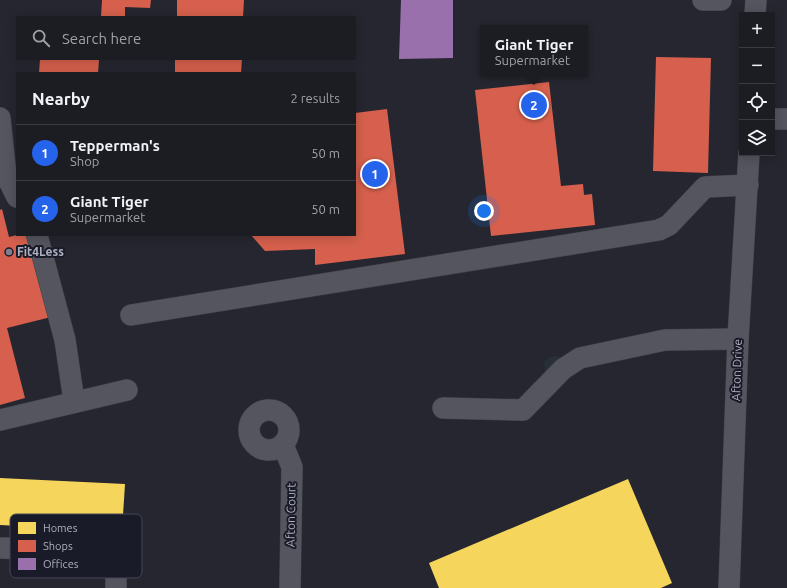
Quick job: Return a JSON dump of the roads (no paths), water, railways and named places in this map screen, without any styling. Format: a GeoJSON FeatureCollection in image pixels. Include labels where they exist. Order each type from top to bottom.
{"type":"FeatureCollection","features":[{"type":"Feature","properties":{"kind":"street"},"geometry":{"type":"LineString","coordinates":[[703,0],[721,0]]}},
{"type":"Feature","properties":{"kind":"street"},"geometry":{"type":"LineString","coordinates":[[755,12],[756,0]]}},
{"type":"Feature","properties":{"kind":"street"},"geometry":{"type":"LineString","coordinates":[[0,118],[3,176],[16,196]]}},
{"type":"Feature","properties":{"kind":"street"},"geometry":{"type":"LineString","coordinates":[[775,119],[787,119]]}},
{"type":"Feature","properties":{"kind":"street","name":"Afton Drive"},"geometry":{"type":"LineString","coordinates":[[729,588],[738,338],[749,156]]}},
{"type":"Feature","properties":{"kind":"street"},"geometry":{"type":"LineString","coordinates":[[131,315],[658,230],[669,225],[705,187],[748,185]]}},
{"type":"Feature","properties":{"kind":"street"},"geometry":{"type":"LineString","coordinates":[[37,236],[65,340],[74,401]]}},
{"type":"Feature","properties":{"kind":"street"},"geometry":{"type":"LineString","coordinates":[[443,408],[523,410],[563,369],[580,358],[664,340],[738,338]]}},
{"type":"Feature","properties":{"kind":"street"},"geometry":{"type":"LineString","coordinates":[[0,420],[74,401],[127,390]]}},
{"type":"Feature","properties":{"kind":"street","name":"Afton Court"},"geometry":{"type":"LineString","coordinates":[[284,445],[292,467],[290,588]]}},
{"type":"Feature","properties":{"kind":"street"},"geometry":{"type":"LineString","coordinates":[[0,548],[10,548]]}},
{"type":"Feature","properties":{"kind":"place","name":"Giant Tiger"},"geometry":{"type":"Point","coordinates":[534,105]}},
{"type":"Feature","properties":{"kind":"place","name":"Tepperman's"},"geometry":{"type":"Point","coordinates":[375,174]}},
{"type":"Feature","properties":{"kind":"place","name":"Fit4Less"},"geometry":{"type":"Point","coordinates":[9,252]}}]}
